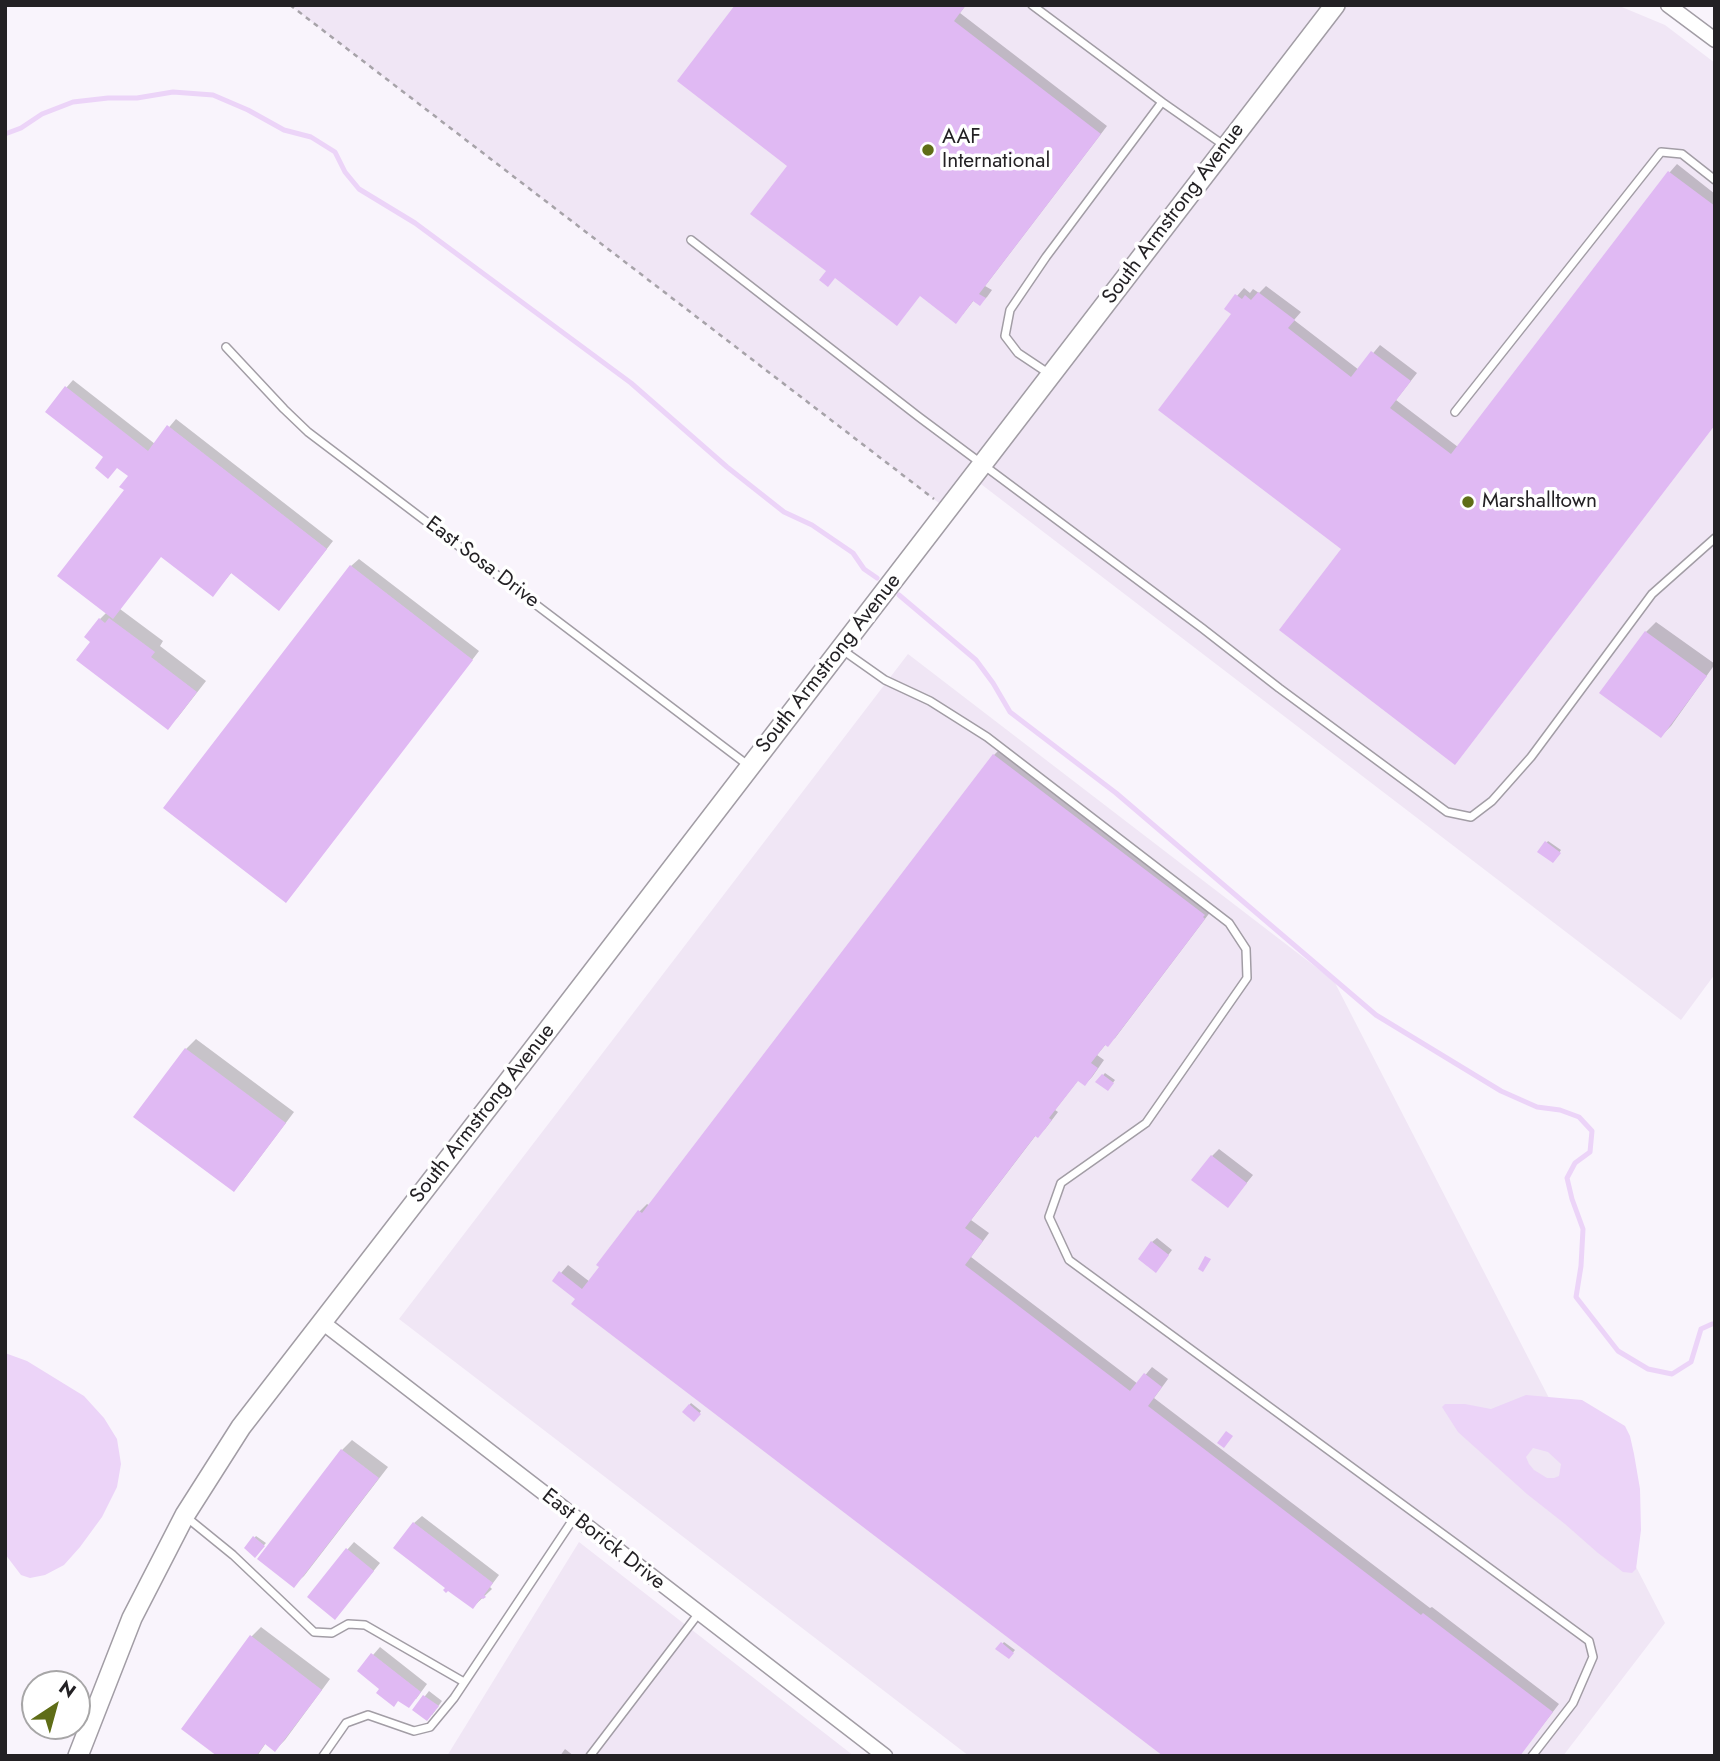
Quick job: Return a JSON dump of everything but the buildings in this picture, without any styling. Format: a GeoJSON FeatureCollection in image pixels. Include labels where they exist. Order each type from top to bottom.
{"type":"FeatureCollection","features":[{"type":"Feature","properties":{"kind":"street","name":"South Armstrong Avenue"},"geometry":{"type":"LineString","coordinates":[[78,1756],[132,1618],[185,1515],[240,1427],[1335,5]]}},
{"type":"Feature","properties":{"kind":"street"},"geometry":{"type":"LineString","coordinates":[[1668,5],[1715,40]]}},
{"type":"Feature","properties":{"kind":"street","name":"East Borick Drive"},"geometry":{"type":"LineString","coordinates":[[322,1322],[885,1756]]}},
{"type":"Feature","properties":{"kind":"lane"},"geometry":{"type":"LineString","coordinates":[[1032,5],[1226,147]]}},
{"type":"Feature","properties":{"kind":"lane"},"geometry":{"type":"LineString","coordinates":[[1051,375],[1018,353],[1005,336],[1010,310],[1046,257],[1162,102]]}},
{"type":"Feature","properties":{"kind":"lane"},"geometry":{"type":"LineString","coordinates":[[1455,412],[1661,152],[1682,154],[1715,180]]}},
{"type":"Feature","properties":{"kind":"lane"},"geometry":{"type":"LineString","coordinates":[[691,240],[982,465],[1447,812],[1471,817],[1492,801],[1531,757],[1652,594],[1715,538]]}},
{"type":"Feature","properties":{"kind":"lane","name":"East Sosa Drive"},"geometry":{"type":"LineString","coordinates":[[226,347],[308,432],[750,767]]}},
{"type":"Feature","properties":{"kind":"lane"},"geometry":{"type":"LineString","coordinates":[[840,648],[885,680],[930,701],[987,737],[1228,923],[1246,949],[1247,978],[1146,1123],[1061,1183],[1049,1217],[1069,1260],[1588,1641],[1593,1657],[1573,1703],[1532,1756]]}},
{"type":"Feature","properties":{"kind":"lane"},"geometry":{"type":"LineString","coordinates":[[185,1515],[233,1555],[314,1632],[332,1633],[348,1624],[365,1625],[464,1682]]}},
{"type":"Feature","properties":{"kind":"lane"},"geometry":{"type":"LineString","coordinates":[[323,1756],[346,1723],[368,1715],[414,1731],[430,1727],[464,1682],[574,1518]]}},
{"type":"Feature","properties":{"kind":"lane"},"geometry":{"type":"LineString","coordinates":[[590,1756],[699,1613]]}},
{"type":"Feature","properties":{"kind":"path"},"geometry":{"type":"LineString","coordinates":[[290,5],[948,510]]}},
{"type":"Feature","properties":{"kind":"shaded area"},"geometry":{"type":"Polygon","coordinates":[[[290,5],[1617,5],[1665,25],[1715,63],[1715,974],[1681,1020],[973,478],[948,510],[290,5]]]}},
{"type":"Feature","properties":{"kind":"shaded area"},"geometry":{"type":"Polygon","coordinates":[[[908,654],[1334,981],[1665,1623],[1563,1756],[969,1756],[399,1319],[908,654]]]}},
{"type":"Feature","properties":{"kind":"shaded area"},"geometry":{"type":"Polygon","coordinates":[[[5,1353],[27,1361],[84,1396],[104,1418],[117,1439],[121,1464],[117,1487],[102,1517],[80,1547],[64,1565],[45,1575],[30,1578],[21,1575],[5,1554],[5,1353]]]}},
{"type":"Feature","properties":{"kind":"shaded area"},"geometry":{"type":"Polygon","coordinates":[[[1526,1395],[1582,1400],[1625,1426],[1630,1436],[1640,1489],[1641,1530],[1636,1569],[1632,1573],[1623,1572],[1527,1494],[1458,1432],[1442,1407],[1445,1404],[1465,1404],[1491,1409],[1526,1395]],[[1533,1448],[1526,1457],[1534,1470],[1547,1478],[1554,1478],[1559,1476],[1561,1464],[1548,1452],[1533,1448]]]}},
{"type":"Feature","properties":{"kind":"shaded area"},"geometry":{"type":"Polygon","coordinates":[[[579,1542],[854,1756],[447,1756],[579,1542]]]}},
{"type":"Feature","properties":{"kind":"waterway"},"geometry":{"type":"LineString","coordinates":[[5,134],[21,128],[42,114],[73,102],[137,98],[173,92],[213,95],[284,130],[311,137],[335,152],[345,172],[359,189],[415,223],[631,383],[727,467],[784,512],[812,525],[853,553],[864,569],[877,578]]}},
{"type":"Feature","properties":{"kind":"waterway"},"geometry":{"type":"LineString","coordinates":[[899,595],[976,660],[1010,712],[1116,793],[1376,1015],[1501,1091],[1537,1107],[1560,1110],[1579,1117],[1592,1131],[1590,1152],[1575,1163],[1567,1178],[1583,1229],[1576,1297],[1618,1351],[1648,1369],[1672,1374],[1691,1362],[1701,1329],[1715,1324]]}},
{"type":"Feature","properties":{"kind":"place","name":"AAF International"},"geometry":{"type":"Point","coordinates":[928,150]}},
{"type":"Feature","properties":{"kind":"place","name":"Marshalltown"},"geometry":{"type":"Point","coordinates":[1468,502]}}]}
